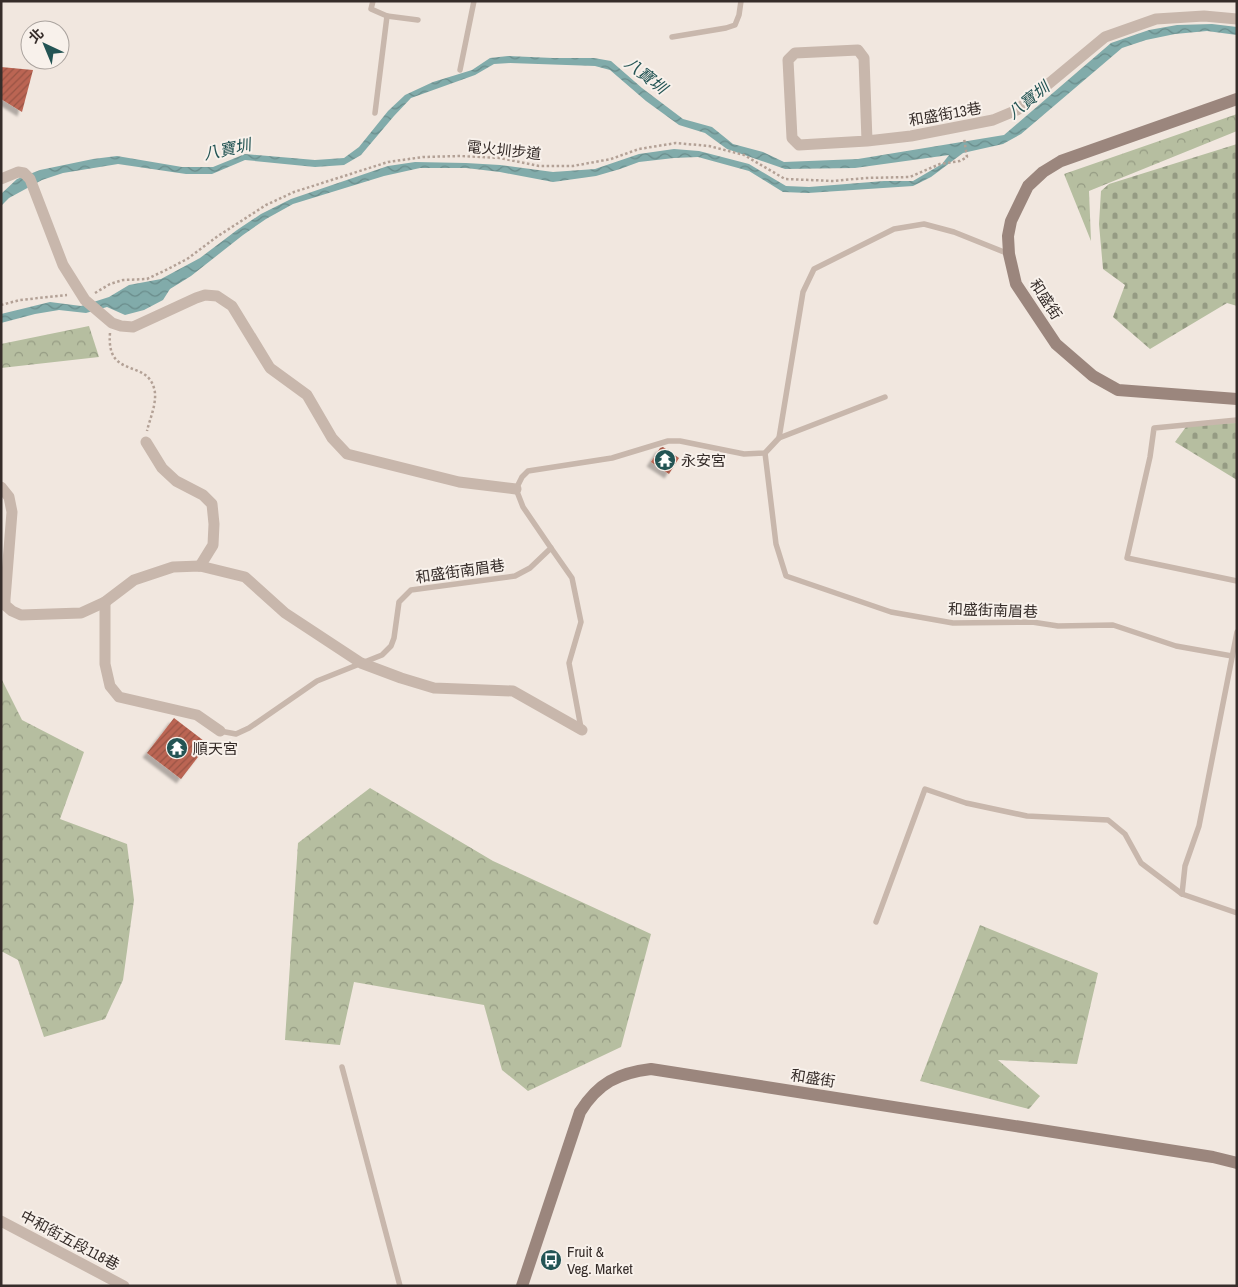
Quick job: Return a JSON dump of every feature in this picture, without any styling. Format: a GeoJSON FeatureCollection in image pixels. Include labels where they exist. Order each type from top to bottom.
{"type":"FeatureCollection","features":[{"type":"Feature","properties":{"kind":"main road","name":"和盛街"},"geometry":{"type":"LineString","coordinates":[[1237,99],[1061,160],[1043,172],[1028,186],[1011,221],[1008,236],[1009,254],[1016,284],[1056,344],[1093,376],[1118,390],[1237,399]]}},
{"type":"Feature","properties":{"kind":"main road","name":"和盛街"},"geometry":{"type":"LineString","coordinates":[[522,1286],[580,1112],[589,1098],[601,1087],[618,1076],[651,1068],[1203,1155],[1237,1163]]}},
{"type":"Feature","properties":{"kind":"street","name":"和盛街13巷"},"geometry":{"type":"LineString","coordinates":[[867,141],[864,58],[858,50],[795,53],[788,60],[792,138],[799,145],[867,141],[911,136],[993,120],[1017,110],[1105,37],[1156,19],[1204,16],[1237,19]]}},
{"type":"Feature","properties":{"kind":"street"},"geometry":{"type":"LineString","coordinates":[[1,179],[18,172],[24,173],[30,179],[63,265],[85,300],[112,322],[121,326],[133,327],[196,298],[205,295],[217,296],[232,306],[270,368],[306,394],[332,438],[347,454],[459,482],[516,489]]}},
{"type":"Feature","properties":{"kind":"street"},"geometry":{"type":"LineString","coordinates":[[146,442],[162,468],[176,481],[203,495],[212,504],[214,524],[213,545],[200,566]]}},
{"type":"Feature","properties":{"kind":"street"},"geometry":{"type":"LineString","coordinates":[[1,487],[9,497],[12,512],[6,605],[12,611],[21,615],[81,613],[104,602],[134,580],[173,567],[200,566],[245,578],[285,613],[361,663],[434,688],[513,691],[582,730]]}},
{"type":"Feature","properties":{"kind":"street"},"geometry":{"type":"LineString","coordinates":[[104,602],[105,664],[110,686],[119,697],[197,715],[220,731]]}},
{"type":"Feature","properties":{"kind":"street","name":"中和街五段118巷"},"geometry":{"type":"LineString","coordinates":[[1,1221],[124,1286]]}},
{"type":"Feature","properties":{"kind":"lane"},"geometry":{"type":"LineString","coordinates":[[373,1],[371,9],[387,16],[418,20]]}},
{"type":"Feature","properties":{"kind":"lane"},"geometry":{"type":"LineString","coordinates":[[460,70],[474,1]]}},
{"type":"Feature","properties":{"kind":"lane"},"geometry":{"type":"LineString","coordinates":[[672,37],[735,25],[740,15],[741,1]]}},
{"type":"Feature","properties":{"kind":"lane"},"geometry":{"type":"LineString","coordinates":[[375,113],[387,16]]}},
{"type":"Feature","properties":{"kind":"lane"},"geometry":{"type":"LineString","coordinates":[[779,438],[803,292],[814,269],[894,229],[924,224],[954,232],[1009,254]]}},
{"type":"Feature","properties":{"kind":"lane"},"geometry":{"type":"LineString","coordinates":[[582,730],[568,663],[581,622],[572,578],[523,507],[516,489],[522,477],[528,471],[612,458],[668,441],[680,441],[744,454],[765,453],[779,438],[885,397]]}},
{"type":"Feature","properties":{"kind":"lane"},"geometry":{"type":"LineString","coordinates":[[1237,420],[1154,428],[1150,457],[1127,558],[1237,581]]}},
{"type":"Feature","properties":{"kind":"lane","name":"和盛街南眉巷"},"geometry":{"type":"LineString","coordinates":[[765,453],[776,544],[786,576],[891,612],[953,623],[1032,622],[1058,626],[1113,625],[1176,646],[1232,656]]}},
{"type":"Feature","properties":{"kind":"lane","name":"和盛街南眉巷"},"geometry":{"type":"LineString","coordinates":[[220,731],[236,734],[249,728],[317,681],[382,655],[391,646],[399,602],[411,590],[515,576],[530,568],[551,548]]}},
{"type":"Feature","properties":{"kind":"lane"},"geometry":{"type":"LineString","coordinates":[[1182,894],[1185,866],[1199,826],[1237,632]]}},
{"type":"Feature","properties":{"kind":"lane"},"geometry":{"type":"LineString","coordinates":[[876,922],[925,789],[966,803],[1027,816],[1108,820],[1125,834],[1141,863],[1182,894],[1237,914]]}},
{"type":"Feature","properties":{"kind":"lane"},"geometry":{"type":"LineString","coordinates":[[342,1067],[400,1286]]}},
{"type":"Feature","properties":{"kind":"path","name":"電火圳步道"},"geometry":{"type":"LineString","coordinates":[[85,300],[110,284],[122,280],[147,279],[168,269],[266,205],[294,192],[388,162],[423,157],[460,156],[500,158],[538,166],[573,166],[611,159],[639,149],[676,143],[709,146],[744,155],[785,178],[834,180],[910,178],[940,164],[960,161],[966,157],[964,137],[971,136]]}},
{"type":"Feature","properties":{"kind":"path"},"geometry":{"type":"LineString","coordinates":[[1,305],[20,300],[66,295],[85,300]]}},
{"type":"Feature","properties":{"kind":"path"},"geometry":{"type":"LineString","coordinates":[[112,322],[110,351],[126,368],[141,371],[149,378],[154,388],[155,399],[146,442]]}},
{"type":"Feature","properties":{"kind":"green space"},"geometry":{"type":"Polygon","coordinates":[[[1237,114],[1237,131],[1089,191],[1091,241],[1064,174],[1237,114]]]}},
{"type":"Feature","properties":{"kind":"green space"},"geometry":{"type":"Polygon","coordinates":[[[1237,144],[1237,306],[1227,303],[1150,349],[1113,317],[1125,285],[1103,269],[1099,224],[1101,191],[1109,184],[1237,144]]]}},
{"type":"Feature","properties":{"kind":"green space"},"geometry":{"type":"Polygon","coordinates":[[[89,326],[99,357],[1,368],[1,344],[89,326]]]}},
{"type":"Feature","properties":{"kind":"green space"},"geometry":{"type":"Polygon","coordinates":[[[1237,423],[1237,480],[1175,442],[1188,424],[1237,423]]]}},
{"type":"Feature","properties":{"kind":"green space"},"geometry":{"type":"Polygon","coordinates":[[[1,678],[22,720],[84,752],[60,819],[127,844],[134,900],[123,980],[105,1019],[44,1037],[18,960],[1,951],[1,678]]]}},
{"type":"Feature","properties":{"kind":"green space"},"geometry":{"type":"Polygon","coordinates":[[[370,788],[493,861],[651,934],[621,1047],[528,1091],[502,1070],[484,1005],[354,982],[340,1045],[285,1040],[298,843],[370,788]]]}},
{"type":"Feature","properties":{"kind":"green space"},"geometry":{"type":"Polygon","coordinates":[[[980,925],[1098,973],[1077,1064],[998,1060],[1040,1096],[1029,1109],[920,1081],[980,925]]]}},
{"type":"Feature","properties":{"kind":"water"},"geometry":{"type":"Polygon","coordinates":[[[1212,24],[1237,27],[1237,35],[1207,31],[1175,34],[1146,40],[1122,48],[1021,134],[1003,144],[963,153],[931,177],[913,186],[808,193],[783,192],[749,171],[698,157],[639,162],[596,176],[553,182],[466,168],[420,168],[384,176],[293,204],[243,235],[191,276],[170,289],[163,300],[144,310],[125,315],[107,307],[86,313],[59,310],[1,323],[1,314],[50,302],[81,306],[109,297],[129,285],[161,279],[200,258],[261,214],[291,199],[388,166],[415,162],[466,163],[500,165],[553,172],[595,169],[639,154],[674,149],[699,151],[749,164],[786,186],[809,187],[884,181],[913,181],[942,164],[949,155],[855,168],[785,169],[727,149],[705,133],[679,125],[646,101],[610,70],[595,66],[510,63],[494,64],[475,75],[411,98],[361,155],[344,165],[315,167],[245,160],[212,174],[186,174],[118,164],[63,173],[42,180],[9,198],[1,206],[1,194],[17,179],[40,170],[93,159],[117,156],[182,167],[213,167],[245,154],[315,160],[344,158],[359,147],[388,111],[405,95],[433,82],[472,70],[490,58],[508,56],[594,58],[611,61],[642,88],[683,119],[712,127],[733,144],[763,152],[784,162],[858,159],[1004,135],[1111,43],[1149,30],[1177,25],[1212,24]]]}},
{"type":"Feature","properties":{"kind":"building"},"geometry":{"type":"Polygon","coordinates":[[[1,67],[33,70],[22,112],[1,99],[1,67]]]}},
{"type":"Feature","properties":{"kind":"building","name":"永安宮"},"geometry":{"type":"Polygon","coordinates":[[[663,447],[679,458],[669,474],[651,462],[660,448],[663,447]]]}},
{"type":"Feature","properties":{"kind":"building","name":"順天宮"},"geometry":{"type":"Polygon","coordinates":[[[174,718],[208,744],[181,779],[147,753],[174,718]]]}},
{"type":"Feature","properties":{"kind":"place","name":"永安宮"},"geometry":{"type":"Point","coordinates":[665,460]}},
{"type":"Feature","properties":{"kind":"place","name":"順天宮"},"geometry":{"type":"Point","coordinates":[177,748]}},
{"type":"Feature","properties":{"kind":"place","name":"Fruit & Veg. Market"},"geometry":{"type":"Point","coordinates":[551,1260]}},
{"type":"Feature","properties":{"kind":"water label","name":"八寶圳"},"geometry":{"type":"Point","coordinates":[646,75]}},
{"type":"Feature","properties":{"kind":"water label","name":"八寶圳"},"geometry":{"type":"Point","coordinates":[1028,100]}},
{"type":"Feature","properties":{"kind":"water label","name":"八寶圳"},"geometry":{"type":"Point","coordinates":[227,149]}}]}
